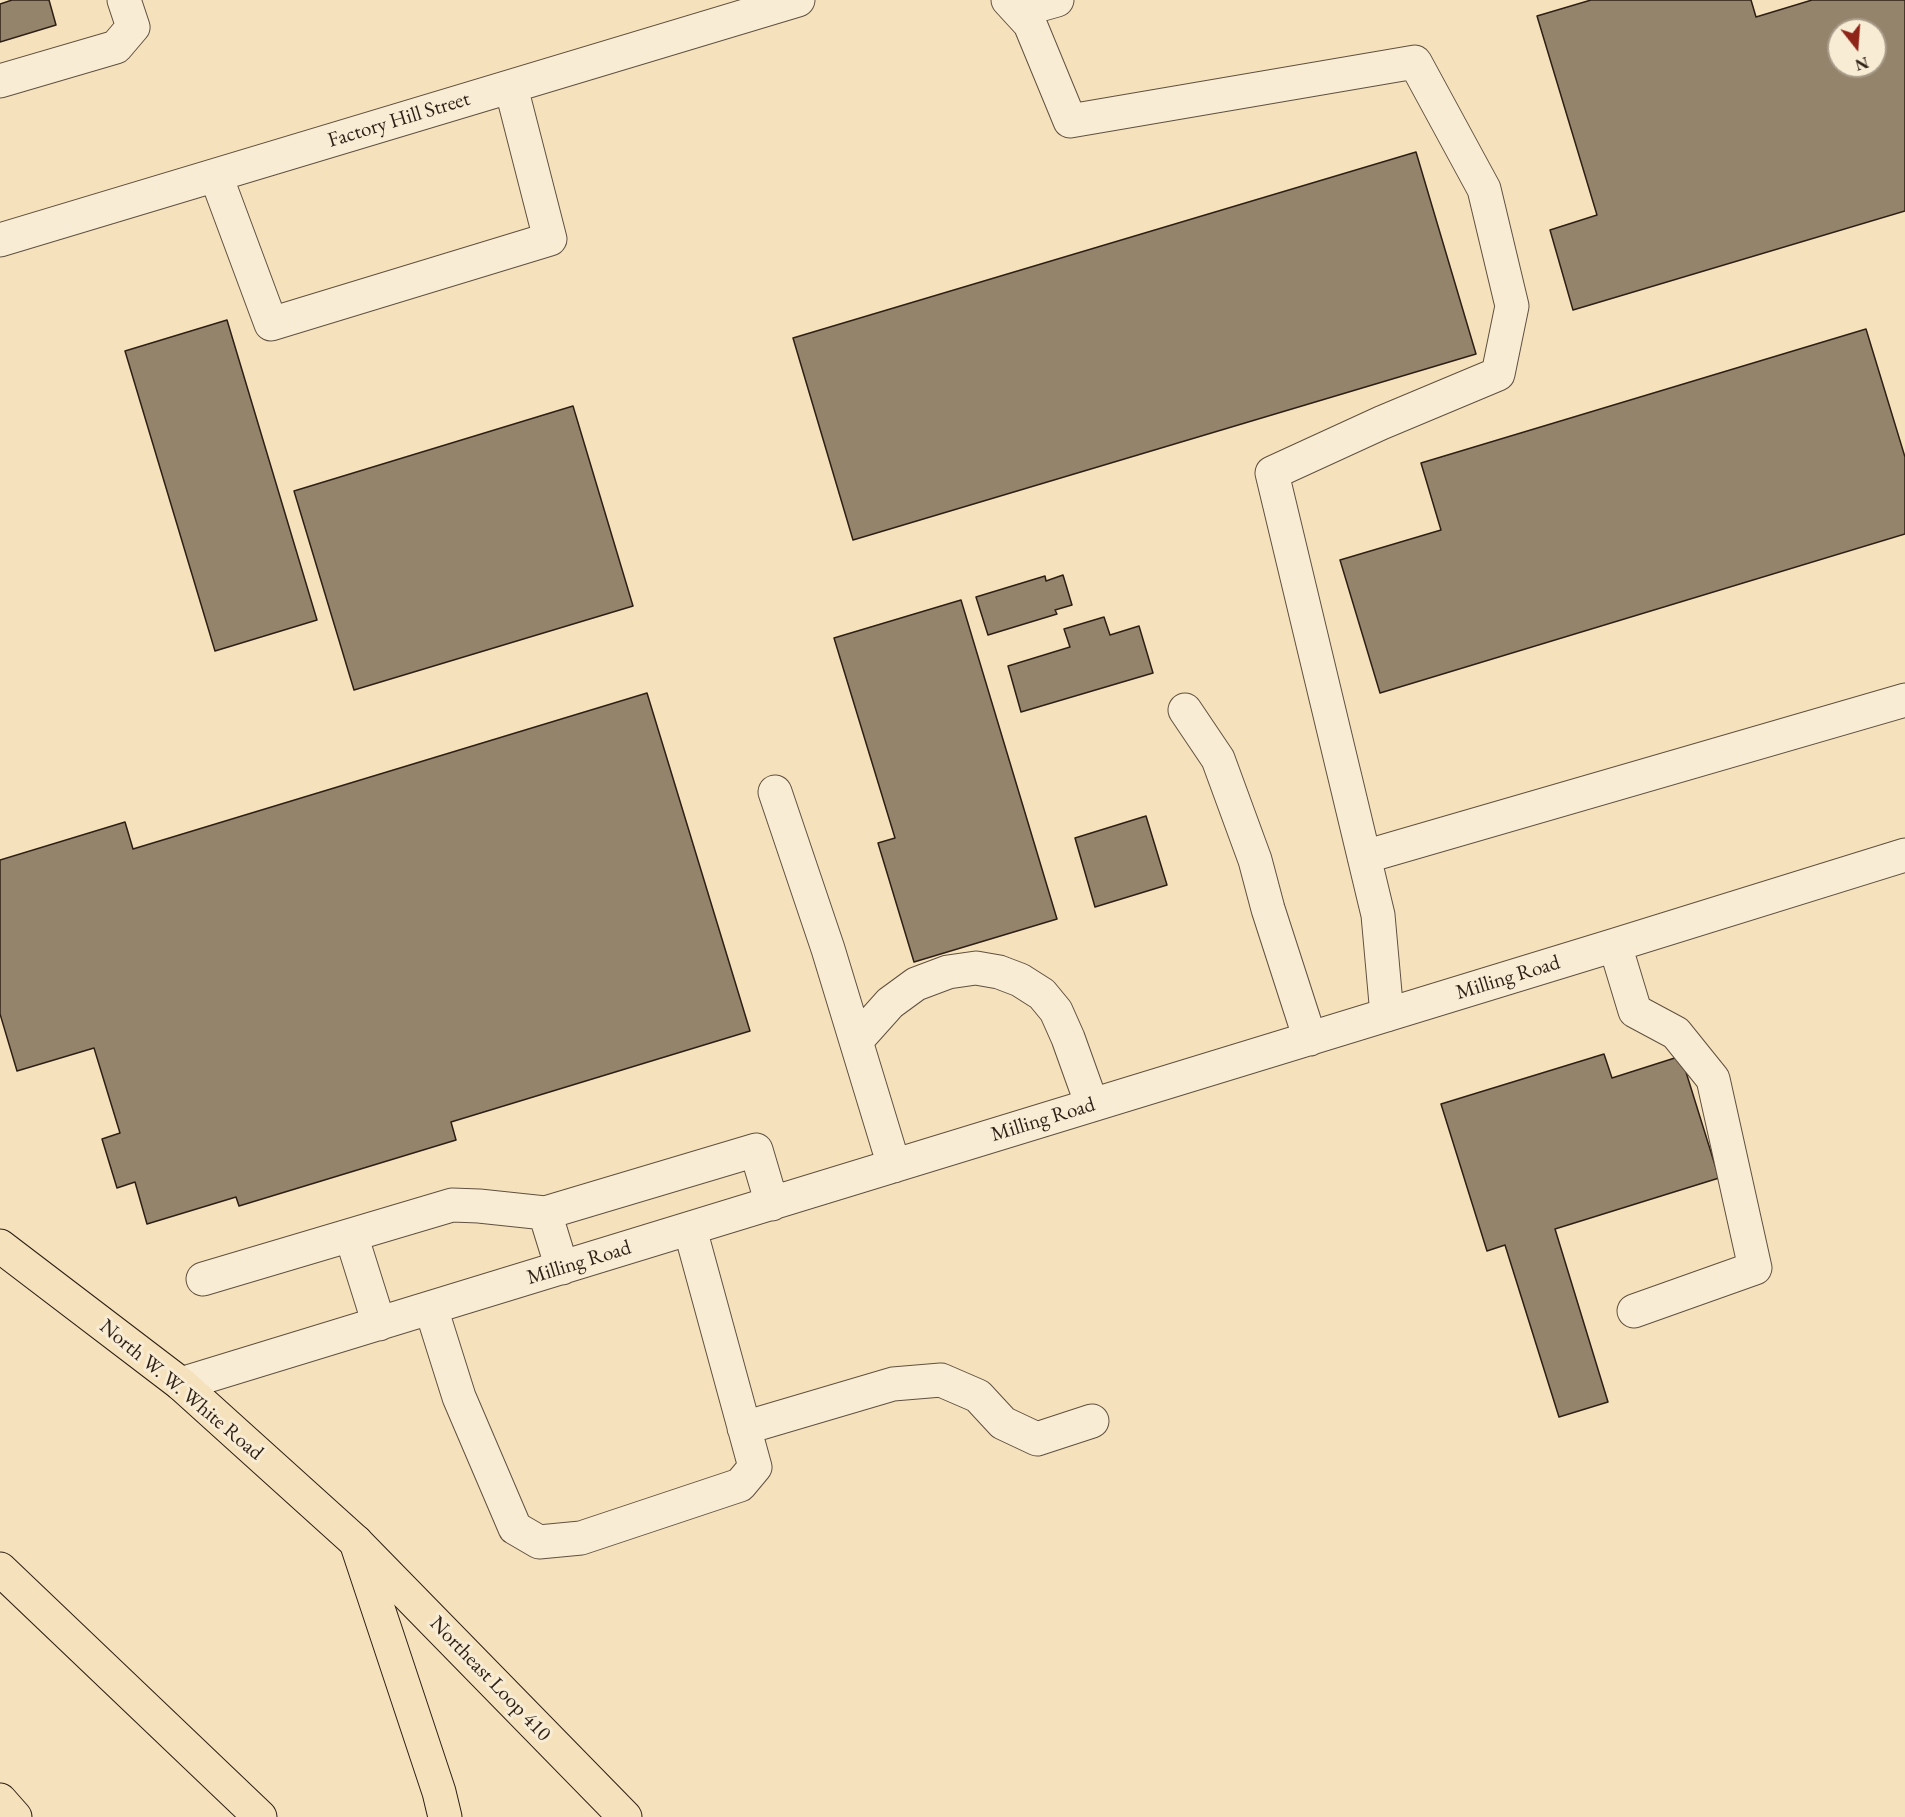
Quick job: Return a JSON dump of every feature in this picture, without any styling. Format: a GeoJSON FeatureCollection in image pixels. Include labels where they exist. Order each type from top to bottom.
{"type":"FeatureCollection","features":[{"type":"Feature","properties":{"kind":"main road","name":"North W. W. White Road"},"geometry":{"type":"LineString","coordinates":[[0,1246],[181,1384],[356,1542]]}},
{"type":"Feature","properties":{"kind":"main road"},"geometry":{"type":"LineString","coordinates":[[356,1542],[442,1804]]}},
{"type":"Feature","properties":{"kind":"main road","name":"Northeast Loop 410"},"geometry":{"type":"LineString","coordinates":[[356,1542],[625,1817]]}},
{"type":"Feature","properties":{"kind":"main road"},"geometry":{"type":"LineString","coordinates":[[0,1569],[260,1817]]}},
{"type":"Feature","properties":{"kind":"main road"},"geometry":{"type":"LineString","coordinates":[[0,1800],[15,1817]]}},
{"type":"Feature","properties":{"kind":"street"},"geometry":{"type":"LineString","coordinates":[[0,81],[116,47],[133,27],[124,0]]}},
{"type":"Feature","properties":{"kind":"street","name":"Factory Hill Street"},"geometry":{"type":"LineString","coordinates":[[0,240],[798,0]]}},
{"type":"Feature","properties":{"kind":"street"},"geometry":{"type":"LineString","coordinates":[[1013,6],[1057,0]]}},
{"type":"Feature","properties":{"kind":"street"},"geometry":{"type":"LineString","coordinates":[[1013,6],[1030,24],[1070,121],[1415,62],[1484,189],[1512,306],[1498,374],[1272,472],[1378,915],[1387,1015]]}},
{"type":"Feature","properties":{"kind":"street"},"geometry":{"type":"LineString","coordinates":[[216,176],[271,324],[550,239],[511,87]]}},
{"type":"Feature","properties":{"kind":"street"},"geometry":{"type":"LineString","coordinates":[[1364,857],[1905,700]]}},
{"type":"Feature","properties":{"kind":"street"},"geometry":{"type":"LineString","coordinates":[[1185,710],[1218,759],[1255,860],[1268,909],[1310,1039]]}},
{"type":"Feature","properties":{"kind":"street"},"geometry":{"type":"LineString","coordinates":[[775,792],[828,949],[894,1166]]}},
{"type":"Feature","properties":{"kind":"street","name":"Milling Road"},"geometry":{"type":"LineString","coordinates":[[181,1384],[1905,855]]}},
{"type":"Feature","properties":{"kind":"street"},"geometry":{"type":"LineString","coordinates":[[1615,945],[1635,1011],[1676,1033],[1713,1079],[1755,1268],[1634,1311]]}},
{"type":"Feature","properties":{"kind":"street"},"geometry":{"type":"LineString","coordinates":[[856,1041],[890,1003],[916,984],[948,972],[976,968],[999,972],[1020,980],[1042,994],[1056,1011],[1092,1105]]}},
{"type":"Feature","properties":{"kind":"street"},"geometry":{"type":"LineString","coordinates":[[203,1279],[452,1204],[545,1213],[756,1150],[772,1204]]}},
{"type":"Feature","properties":{"kind":"street"},"geometry":{"type":"LineString","coordinates":[[545,1213],[562,1268]]}},
{"type":"Feature","properties":{"kind":"street"},"geometry":{"type":"LineString","coordinates":[[431,1308],[459,1396],[515,1528],[539,1542],[581,1538],[740,1485],[755,1467],[690,1229]]}},
{"type":"Feature","properties":{"kind":"street"},"geometry":{"type":"LineString","coordinates":[[351,1234],[379,1324]]}},
{"type":"Feature","properties":{"kind":"street"},"geometry":{"type":"LineString","coordinates":[[744,1428],[893,1384],[941,1380],[978,1396],[1003,1423],[1037,1439],[1092,1421]]}},
{"type":"Feature","properties":{"kind":"building"},"geometry":{"type":"Polygon","coordinates":[[[12,0],[49,0],[56,25],[0,42],[0,4],[12,0]]]}},
{"type":"Feature","properties":{"kind":"building"},"geometry":{"type":"Polygon","coordinates":[[[1591,0],[1751,0],[1756,17],[1812,0],[1905,0],[1905,211],[1573,310],[1550,230],[1597,215],[1537,16],[1591,0]]]}},
{"type":"Feature","properties":{"kind":"building"},"geometry":{"type":"Polygon","coordinates":[[[1416,152],[1476,354],[853,540],[793,338],[1416,152]]]}},
{"type":"Feature","properties":{"kind":"building"},"geometry":{"type":"Polygon","coordinates":[[[227,320],[317,620],[215,651],[125,351],[227,320]]]}},
{"type":"Feature","properties":{"kind":"building"},"geometry":{"type":"Polygon","coordinates":[[[1866,329],[1905,457],[1905,534],[1380,693],[1340,560],[1441,530],[1421,463],[1866,329]]]}},
{"type":"Feature","properties":{"kind":"building"},"geometry":{"type":"Polygon","coordinates":[[[573,406],[633,606],[354,690],[294,491],[573,406]]]}},
{"type":"Feature","properties":{"kind":"building"},"geometry":{"type":"Polygon","coordinates":[[[1063,575],[1072,605],[1055,610],[1057,614],[988,635],[976,597],[1045,576],[1046,581],[1063,575]]]}},
{"type":"Feature","properties":{"kind":"building"},"geometry":{"type":"Polygon","coordinates":[[[961,600],[1057,919],[914,962],[878,843],[895,838],[834,638],[961,600]]]}},
{"type":"Feature","properties":{"kind":"building"},"geometry":{"type":"Polygon","coordinates":[[[1104,617],[1110,635],[1139,626],[1153,673],[1021,712],[1008,666],[1070,647],[1064,629],[1104,617]]]}},
{"type":"Feature","properties":{"kind":"building"},"geometry":{"type":"Polygon","coordinates":[[[647,693],[750,1031],[451,1122],[456,1140],[239,1206],[236,1197],[147,1224],[135,1182],[117,1188],[102,1139],[120,1133],[94,1048],[17,1071],[0,1014],[0,860],[125,822],[133,849],[647,693]]]}},
{"type":"Feature","properties":{"kind":"building"},"geometry":{"type":"Polygon","coordinates":[[[1146,816],[1167,885],[1095,907],[1075,838],[1146,816]]]}},
{"type":"Feature","properties":{"kind":"building"},"geometry":{"type":"Polygon","coordinates":[[[1604,1054],[1612,1078],[1681,1056],[1719,1178],[1555,1229],[1608,1402],[1559,1417],[1505,1245],[1487,1251],[1441,1104],[1604,1054]]]}}]}
